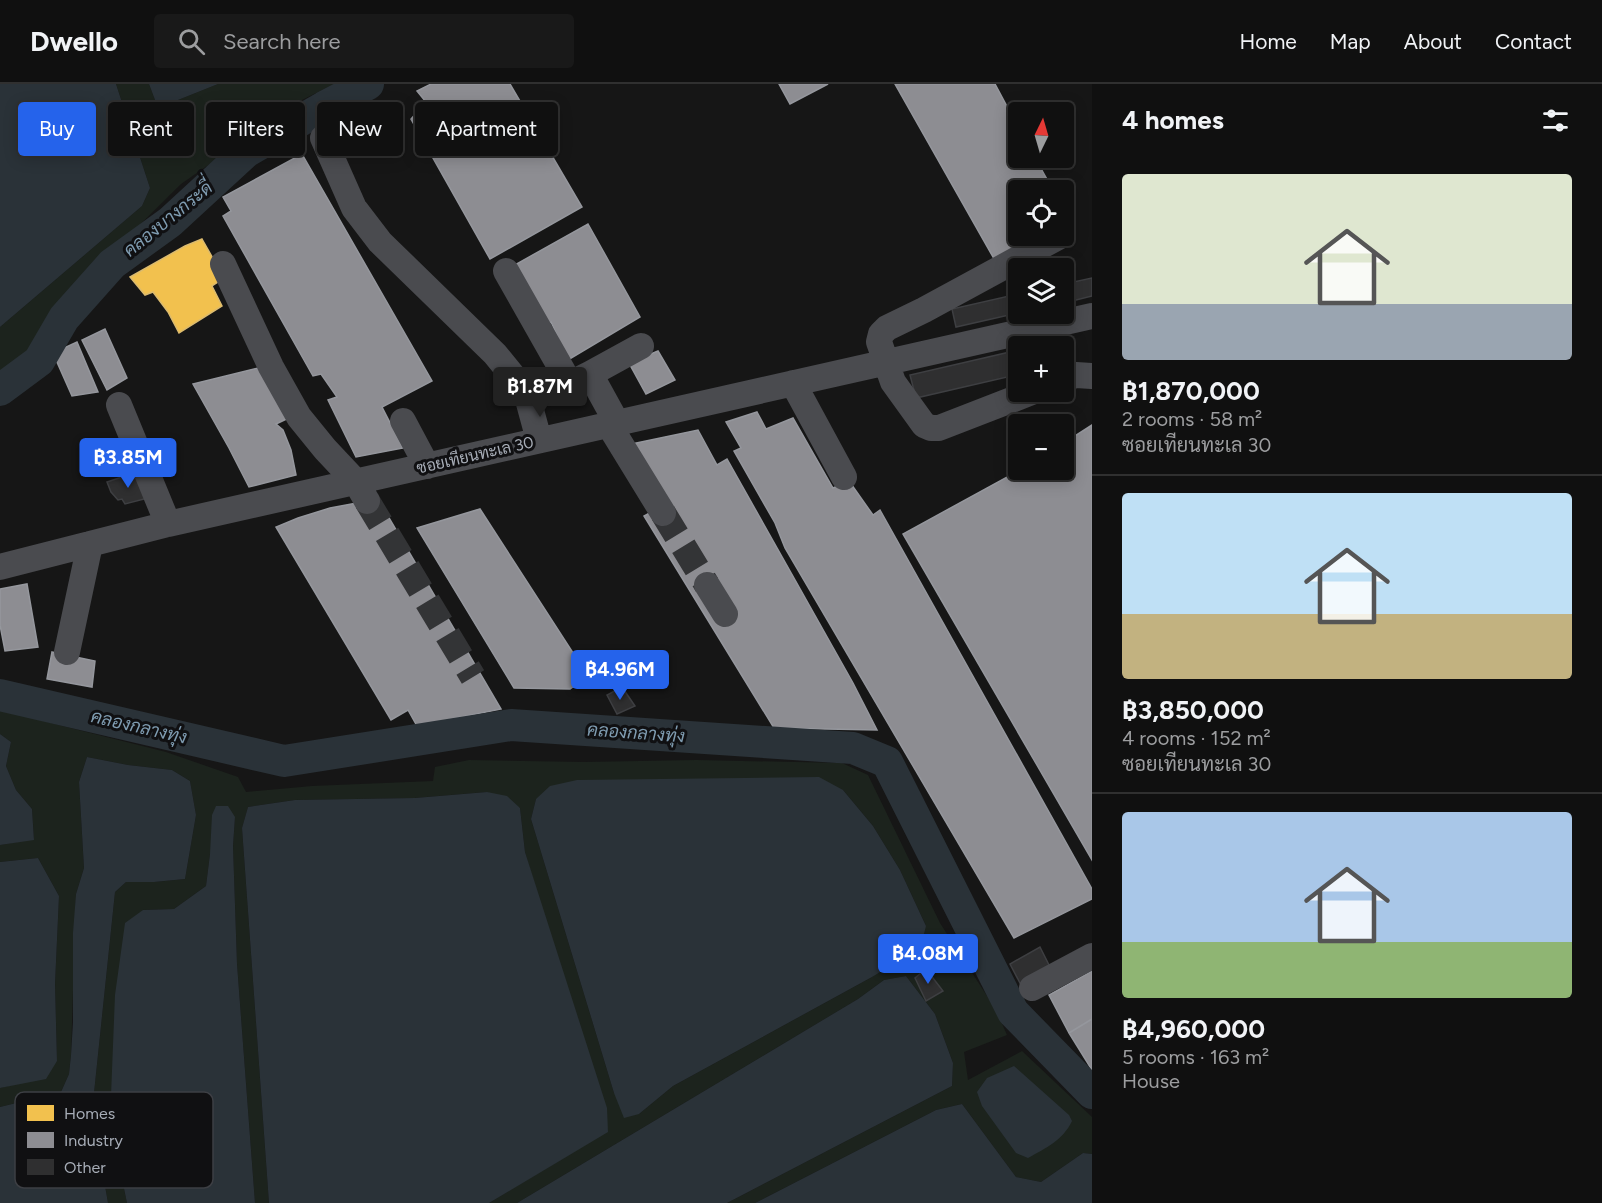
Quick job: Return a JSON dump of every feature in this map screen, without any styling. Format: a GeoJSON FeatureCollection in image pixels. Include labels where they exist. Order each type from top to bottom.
{"type":"FeatureCollection","features":[{"type":"Feature","properties":{"kind":"street"},"geometry":{"type":"LineString","coordinates":[[331,156],[354,208],[380,242],[495,354],[526,392],[540,440]]}},
{"type":"Feature","properties":{"kind":"street"},"geometry":{"type":"LineString","coordinates":[[1008,401],[939,428],[924,425],[893,382],[879,342],[881,334],[887,328],[1040,246]]}},
{"type":"Feature","properties":{"kind":"street"},"geometry":{"type":"LineString","coordinates":[[223,264],[271,368],[299,417],[362,492]]}},
{"type":"Feature","properties":{"kind":"street"},"geometry":{"type":"LineString","coordinates":[[506,271],[570,384],[641,346]]}},
{"type":"Feature","properties":{"kind":"street","name":"ซอยเทียนทะเล 30"},"geometry":{"type":"LineString","coordinates":[[0,567],[168,524],[362,492],[427,466],[1092,316]]}},
{"type":"Feature","properties":{"kind":"street"},"geometry":{"type":"LineString","coordinates":[[590,374],[613,424],[663,513]]}},
{"type":"Feature","properties":{"kind":"street"},"geometry":{"type":"LineString","coordinates":[[1074,376],[1092,376]]}},
{"type":"Feature","properties":{"kind":"street"},"geometry":{"type":"LineString","coordinates":[[793,383],[844,477]]}},
{"type":"Feature","properties":{"kind":"street"},"geometry":{"type":"LineString","coordinates":[[118,405],[168,524]]}},
{"type":"Feature","properties":{"kind":"street"},"geometry":{"type":"LineString","coordinates":[[403,421],[427,466]]}},
{"type":"Feature","properties":{"kind":"street"},"geometry":{"type":"LineString","coordinates":[[68,652],[90,544]]}},
{"type":"Feature","properties":{"kind":"street"},"geometry":{"type":"LineString","coordinates":[[707,585],[725,614]]}},
{"type":"Feature","properties":{"kind":"street"},"geometry":{"type":"LineString","coordinates":[[1032,988],[1092,956]]}},
{"type":"Feature","properties":{"kind":"shaded area"},"geometry":{"type":"Polygon","coordinates":[[[0,84],[116,84],[122,102],[108,102],[108,156],[140,156],[150,188],[142,206],[0,327],[0,84]]]}},
{"type":"Feature","properties":{"kind":"shaded area"},"geometry":{"type":"Polygon","coordinates":[[[116,84],[149,84],[156,102],[122,102],[116,84]]]}},
{"type":"Feature","properties":{"kind":"shaded area"},"geometry":{"type":"Polygon","coordinates":[[[149,84],[218,84],[173,102],[156,102],[149,84]]]}},
{"type":"Feature","properties":{"kind":"shaded area"},"geometry":{"type":"Polygon","coordinates":[[[218,84],[334,84],[299,102],[206,102],[206,156],[221,156],[181,184],[83,281],[34,348],[0,374],[0,327],[142,206],[150,188],[140,156],[194,156],[194,102],[173,102],[218,84]]]}},
{"type":"Feature","properties":{"kind":"shaded area"},"geometry":{"type":"Polygon","coordinates":[[[0,706],[35,719],[166,752],[238,777],[246,792],[312,786],[433,781],[435,767],[469,760],[584,762],[696,760],[842,763],[868,775],[940,923],[996,1010],[1007,1035],[964,1052],[968,1080],[1022,1051],[1092,1117],[1092,1154],[1083,1153],[1041,1182],[1016,1177],[962,1104],[936,1110],[755,1203],[727,1203],[952,1086],[953,1063],[935,1014],[906,976],[884,980],[858,999],[517,1203],[489,1203],[608,1131],[525,852],[520,808],[487,792],[415,798],[295,800],[248,807],[242,828],[269,1203],[255,1203],[237,964],[233,846],[235,817],[210,854],[206,886],[174,909],[143,910],[115,1092],[94,1092],[115,892],[126,882],[185,879],[196,815],[190,781],[172,770],[87,757],[79,782],[84,868],[76,894],[69,1074],[61,1092],[15,1092],[15,1103],[0,1107],[0,1088],[16,1084],[57,1061],[55,984],[59,896],[38,858],[0,862],[0,845],[34,839],[32,809],[16,790],[6,766],[11,742],[0,734],[0,706]],[[843,790],[536,799],[531,819],[614,1093],[639,1114],[673,1086],[872,977],[926,926],[900,870],[873,826],[843,790]]]}},
{"type":"Feature","properties":{"kind":"shaded area"},"geometry":{"type":"Polygon","coordinates":[[[0,734],[11,742],[6,766],[16,790],[32,809],[34,840],[0,845],[0,734]]]}},
{"type":"Feature","properties":{"kind":"shaded area"},"geometry":{"type":"Polygon","coordinates":[[[87,757],[172,770],[190,781],[196,815],[185,879],[126,882],[115,892],[94,1092],[61,1092],[69,1074],[71,1055],[73,933],[76,894],[84,868],[79,782],[87,757]]]}},
{"type":"Feature","properties":{"kind":"shaded area"},"geometry":{"type":"Polygon","coordinates":[[[819,777],[843,790],[873,826],[900,870],[926,926],[921,945],[872,977],[673,1086],[639,1114],[624,1118],[614,1093],[531,819],[536,799],[550,786],[577,780],[819,777]]]}},
{"type":"Feature","properties":{"kind":"shaded area"},"geometry":{"type":"Polygon","coordinates":[[[487,792],[507,796],[520,808],[525,852],[607,1108],[608,1132],[489,1203],[269,1203],[242,828],[248,807],[295,800],[415,798],[487,792]]]}},
{"type":"Feature","properties":{"kind":"shaded area"},"geometry":{"type":"Polygon","coordinates":[[[216,806],[228,806],[235,817],[233,846],[237,964],[255,1203],[127,1203],[124,1188],[213,1188],[213,1092],[111,1092],[115,995],[125,923],[143,910],[174,909],[206,886],[212,815],[216,806]]]}},
{"type":"Feature","properties":{"kind":"shaded area"},"geometry":{"type":"Polygon","coordinates":[[[38,858],[59,896],[55,984],[57,1061],[46,1079],[0,1088],[0,862],[38,858]]]}},
{"type":"Feature","properties":{"kind":"shaded area"},"geometry":{"type":"Polygon","coordinates":[[[906,976],[935,1014],[953,1063],[952,1086],[727,1203],[517,1203],[858,999],[884,980],[906,976]]]}},
{"type":"Feature","properties":{"kind":"shaded area"},"geometry":{"type":"Polygon","coordinates":[[[1014,1066],[1069,1115],[1072,1121],[1059,1138],[1028,1158],[1016,1153],[982,1106],[977,1092],[987,1078],[1014,1066]]]}},
{"type":"Feature","properties":{"kind":"shaded area"},"geometry":{"type":"Polygon","coordinates":[[[15,1103],[15,1188],[105,1188],[108,1203],[0,1203],[0,1107],[15,1103]]]}},
{"type":"Feature","properties":{"kind":"shaded area"},"geometry":{"type":"Polygon","coordinates":[[[962,1104],[1016,1177],[1041,1182],[1083,1153],[1092,1154],[1092,1203],[755,1203],[936,1110],[962,1104]]]}},
{"type":"Feature","properties":{"kind":"shaded area"},"geometry":{"type":"Polygon","coordinates":[[[105,1188],[124,1188],[127,1203],[108,1203],[105,1188]]]}},
{"type":"Feature","properties":{"kind":"building: Homes"},"geometry":{"type":"Polygon","coordinates":[[[202,239],[224,278],[212,286],[222,306],[179,333],[168,312],[153,292],[145,295],[130,277],[202,239]]]}},
{"type":"Feature","properties":{"kind":"building: Industry"},"geometry":{"type":"Polygon","coordinates":[[[431,84],[510,84],[521,102],[426,102],[417,91],[431,84]]]}},
{"type":"Feature","properties":{"kind":"building: Industry"},"geometry":{"type":"Polygon","coordinates":[[[779,84],[828,84],[790,104],[779,84]]]}},
{"type":"Feature","properties":{"kind":"building: Industry"},"geometry":{"type":"Polygon","coordinates":[[[895,84],[995,84],[1008,108],[1008,168],[1041,168],[1047,180],[1008,180],[1008,246],[1024,246],[997,264],[895,84]]]}},
{"type":"Feature","properties":{"kind":"building: Industry"},"geometry":{"type":"Polygon","coordinates":[[[415,114],[415,126],[411,119],[415,114]]]}},
{"type":"Feature","properties":{"kind":"building: Industry"},"geometry":{"type":"Polygon","coordinates":[[[298,156],[303,156],[432,381],[382,407],[403,448],[356,457],[328,400],[337,397],[321,374],[313,376],[223,216],[231,211],[223,197],[298,156]]]}},
{"type":"Feature","properties":{"kind":"building: Industry"},"geometry":{"type":"Polygon","coordinates":[[[432,156],[552,156],[582,207],[490,259],[432,156]]]}},
{"type":"Feature","properties":{"kind":"building: Industry"},"geometry":{"type":"Polygon","coordinates":[[[588,224],[640,317],[568,360],[551,322],[546,326],[513,266],[588,224]]]}},
{"type":"Feature","properties":{"kind":"building: Industry"},"geometry":{"type":"Polygon","coordinates":[[[105,329],[127,378],[107,390],[82,340],[105,329]]]}},
{"type":"Feature","properties":{"kind":"building: Industry"},"geometry":{"type":"Polygon","coordinates":[[[77,342],[98,392],[72,396],[53,353],[77,342]]]}},
{"type":"Feature","properties":{"kind":"building: Industry"},"geometry":{"type":"Polygon","coordinates":[[[658,351],[675,380],[646,394],[629,363],[658,351]]]}},
{"type":"Feature","properties":{"kind":"building: Industry"},"geometry":{"type":"Polygon","coordinates":[[[262,367],[291,417],[276,424],[283,430],[291,450],[296,475],[249,487],[193,384],[262,367]]]}},
{"type":"Feature","properties":{"kind":"building: Industry"},"geometry":{"type":"Polygon","coordinates":[[[757,412],[766,429],[793,418],[833,488],[849,481],[873,515],[880,510],[1092,889],[1092,899],[1014,938],[785,548],[775,523],[734,451],[741,448],[726,422],[757,412]]]}},
{"type":"Feature","properties":{"kind":"building: Industry"},"geometry":{"type":"Polygon","coordinates":[[[1092,425],[1092,860],[903,534],[1008,477],[1008,480],[1074,480],[1074,437],[1092,425]]]}},
{"type":"Feature","properties":{"kind":"building: Industry"},"geometry":{"type":"Polygon","coordinates":[[[698,430],[717,465],[727,459],[877,730],[774,728],[644,516],[666,504],[622,446],[698,430]]]}},
{"type":"Feature","properties":{"kind":"building: Industry"},"geometry":{"type":"Polygon","coordinates":[[[378,499],[501,709],[417,726],[408,710],[391,720],[276,527],[330,508],[378,499]]]}},
{"type":"Feature","properties":{"kind":"building: Industry"},"geometry":{"type":"Polygon","coordinates":[[[480,509],[588,676],[570,689],[514,688],[417,528],[480,509]]]}},
{"type":"Feature","properties":{"kind":"building: Industry"},"geometry":{"type":"Polygon","coordinates":[[[27,584],[38,647],[5,651],[0,625],[0,589],[27,584]]]}},
{"type":"Feature","properties":{"kind":"building: Industry"},"geometry":{"type":"Polygon","coordinates":[[[52,652],[95,661],[92,687],[47,679],[52,652]]]}},
{"type":"Feature","properties":{"kind":"building: Industry"},"geometry":{"type":"Polygon","coordinates":[[[1092,971],[1092,1019],[1069,1033],[1049,995],[1092,971]]]}},
{"type":"Feature","properties":{"kind":"building: Industry"},"geometry":{"type":"Polygon","coordinates":[[[1092,1019],[1092,1070],[1069,1033],[1092,1019]]]}},
{"type":"Feature","properties":{"kind":"building: Other"},"geometry":{"type":"Polygon","coordinates":[[[1092,278],[1092,296],[1074,300],[1074,282],[1092,278]]]}},
{"type":"Feature","properties":{"kind":"building: Other"},"geometry":{"type":"Polygon","coordinates":[[[1008,296],[1008,315],[956,327],[952,309],[1008,296]]]}},
{"type":"Feature","properties":{"kind":"building: Other"},"geometry":{"type":"Polygon","coordinates":[[[1008,352],[1008,377],[916,398],[910,375],[1008,352]]]}},
{"type":"Feature","properties":{"kind":"building: Other"},"geometry":{"type":"Polygon","coordinates":[[[137,472],[148,498],[125,504],[122,499],[118,500],[111,492],[107,482],[137,472]]]}},
{"type":"Feature","properties":{"kind":"building: Other"},"geometry":{"type":"Polygon","coordinates":[[[622,687],[635,706],[617,714],[607,695],[622,687]]]}},
{"type":"Feature","properties":{"kind":"building: Other"},"geometry":{"type":"Polygon","coordinates":[[[1040,947],[1051,969],[1021,985],[1010,964],[1040,947]]]}},
{"type":"Feature","properties":{"kind":"building: Other"},"geometry":{"type":"Polygon","coordinates":[[[926,969],[943,991],[926,1001],[915,978],[926,969]]]}},
{"type":"Feature","properties":{"kind":"waterway","name":"คลองบางกระดี่"},"geometry":{"type":"LineString","coordinates":[[0,390],[39,361],[64,318],[112,264],[170,222],[246,152],[368,84]]}},
{"type":"Feature","properties":{"kind":"waterway","name":"คลองกลางทุ่ง"},"geometry":{"type":"LineString","coordinates":[[0,695],[284,761],[511,725],[853,748],[887,762],[1013,1012],[1092,1093]]}},
{"type":"Feature","properties":{"kind":"tunnel"},"geometry":{"type":"LineString","coordinates":[[367,501],[473,677]]}},
{"type":"Feature","properties":{"kind":"tunnel"},"geometry":{"type":"LineString","coordinates":[[663,513],[707,585]]}}]}
